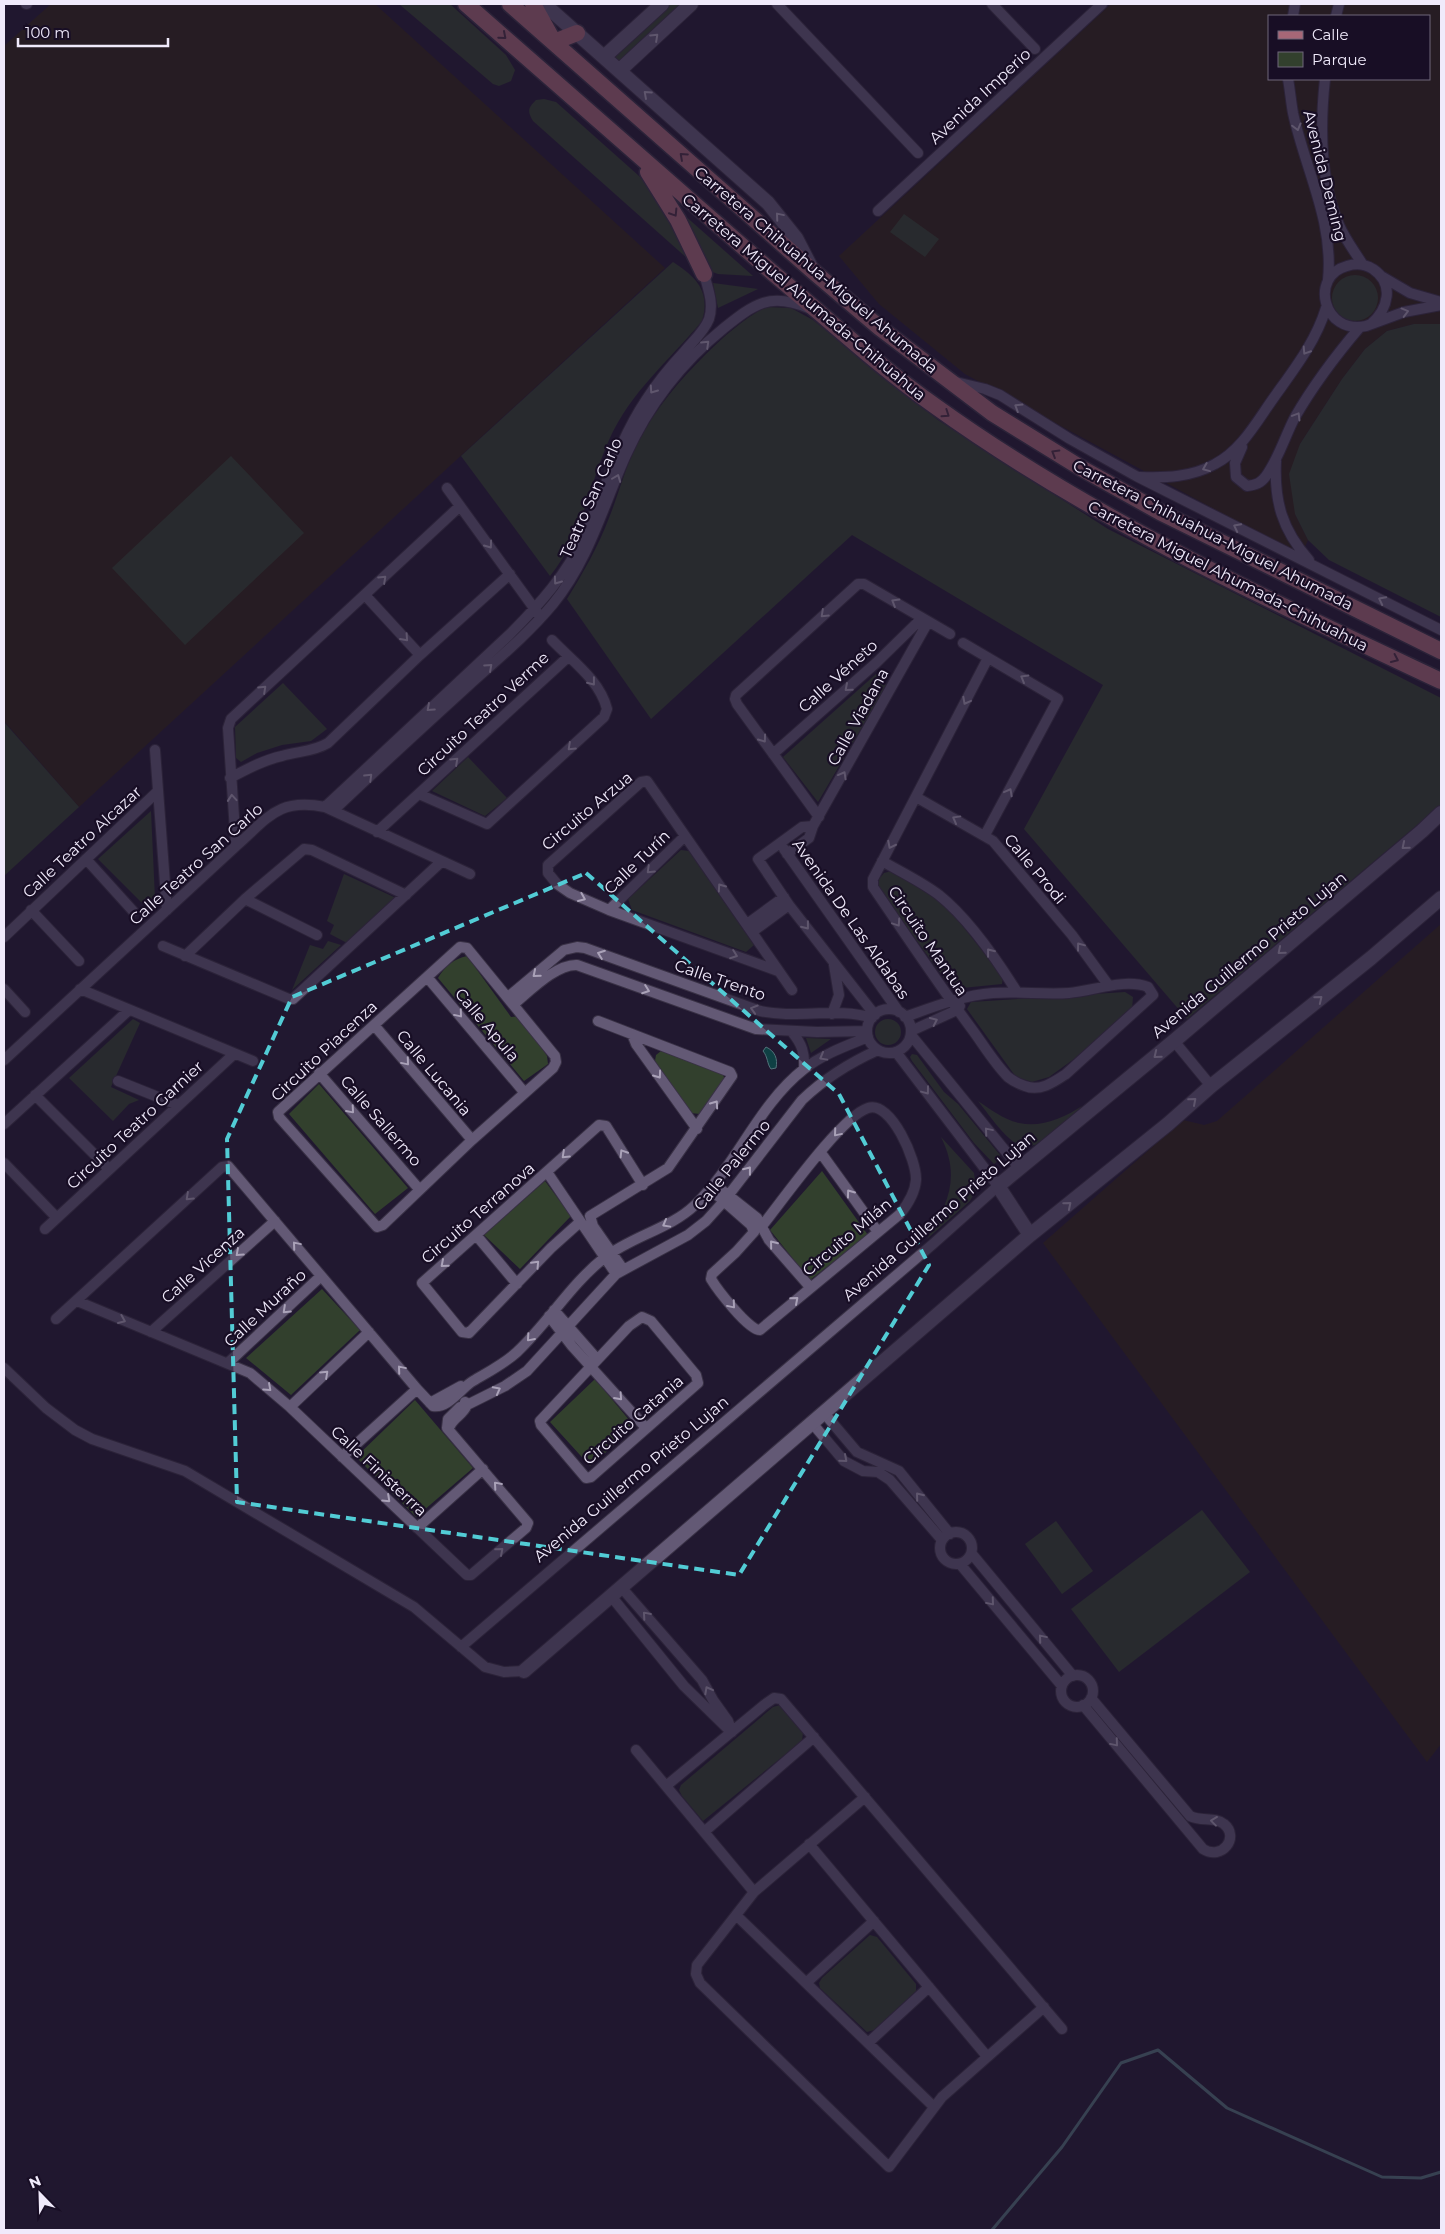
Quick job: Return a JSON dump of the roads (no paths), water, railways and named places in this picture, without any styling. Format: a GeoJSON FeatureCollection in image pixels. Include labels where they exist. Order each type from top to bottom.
{"type":"FeatureCollection","features":[{"type":"Feature","properties":{"kind":"main road","name":"Carretera Miguel Ahumada-Chihuahua"},"geometry":{"type":"LineString","coordinates":[[466,4],[638,157],[874,360],[934,406],[1003,452],[1084,502],[1164,546],[1288,609],[1441,681]]}},
{"type":"Feature","properties":{"kind":"main road","name":"Carretera Chihuahua-Miguel Ahumada"},"geometry":{"type":"LineString","coordinates":[[510,4],[880,328],[1022,433],[1160,512],[1441,651]]}},
{"type":"Feature","properties":{"kind":"main road"},"geometry":{"type":"LineString","coordinates":[[533,4],[554,42],[577,33]]}},
{"type":"Feature","properties":{"kind":"main road"},"geometry":{"type":"LineString","coordinates":[[638,157],[678,220],[704,274]]}},
{"type":"Feature","properties":{"kind":"street"},"geometry":{"type":"LineString","coordinates":[[544,4],[768,203],[796,238],[814,272]]}},
{"type":"Feature","properties":{"kind":"street"},"geometry":{"type":"LineString","coordinates":[[604,57],[662,4]]}},
{"type":"Feature","properties":{"kind":"street"},"geometry":{"type":"LineString","coordinates":[[620,70],[691,4]]}},
{"type":"Feature","properties":{"kind":"street"},"geometry":{"type":"LineString","coordinates":[[778,4],[918,153]]}},
{"type":"Feature","properties":{"kind":"street"},"geometry":{"type":"LineString","coordinates":[[992,4],[1034,49]]}},
{"type":"Feature","properties":{"kind":"street","name":"Avenida Imperio"},"geometry":{"type":"LineString","coordinates":[[878,211],[1102,4]]}},
{"type":"Feature","properties":{"kind":"street","name":"Avenida Deming"},"geometry":{"type":"LineString","coordinates":[[1288,80],[1293,113],[1325,222],[1329,248],[1328,281]]}},
{"type":"Feature","properties":{"kind":"street","name":"Avenida Deming"},"geometry":{"type":"LineString","coordinates":[[1325,80],[1324,158],[1330,195],[1339,225],[1363,265]]}},
{"type":"Feature","properties":{"kind":"street"},"geometry":{"type":"LineString","coordinates":[[1136,476],[1174,477],[1196,472],[1232,453],[1245,439],[1308,349],[1316,335],[1326,308],[1325,298],[1328,281],[1334,273],[1343,267],[1353,264],[1363,265],[1410,292],[1441,303]]}},
{"type":"Feature","properties":{"kind":"street","name":"Teatro San Carlo"},"geometry":{"type":"LineString","coordinates":[[538,614],[584,536],[615,459],[632,423],[663,376],[703,330],[708,321],[711,300],[704,274]]}},
{"type":"Feature","properties":{"kind":"street"},"geometry":{"type":"LineString","coordinates":[[1245,439],[1234,470],[1240,482],[1247,486],[1260,482],[1276,460],[1296,416],[1346,344],[1366,325],[1380,316],[1388,295],[1385,284],[1379,275]]}},
{"type":"Feature","properties":{"kind":"street","name":"Teatro San Carlo"},"geometry":{"type":"LineString","coordinates":[[329,809],[538,614],[570,581],[587,551],[637,431],[651,408],[686,363],[718,333],[759,303],[781,300],[794,302],[821,314]]}},
{"type":"Feature","properties":{"kind":"street"},"geometry":{"type":"LineString","coordinates":[[1326,308],[1340,323],[1350,327],[1366,325],[1404,312],[1441,303]]}},
{"type":"Feature","properties":{"kind":"street"},"geometry":{"type":"LineString","coordinates":[[948,380],[985,388],[1000,395],[1070,439],[1136,476],[1441,630]]}},
{"type":"Feature","properties":{"kind":"street"},"geometry":{"type":"LineString","coordinates":[[1276,460],[1275,486],[1279,510],[1287,530],[1297,547],[1313,565]]}},
{"type":"Feature","properties":{"kind":"street"},"geometry":{"type":"LineString","coordinates":[[447,488],[538,614]]}},
{"type":"Feature","properties":{"kind":"street"},"geometry":{"type":"LineString","coordinates":[[236,846],[230,778],[228,728],[230,719],[460,506]]}},
{"type":"Feature","properties":{"kind":"street"},"geometry":{"type":"LineString","coordinates":[[230,778],[268,760],[284,755],[310,751],[328,743],[420,655],[510,574]]}},
{"type":"Feature","properties":{"kind":"street"},"geometry":{"type":"LineString","coordinates":[[873,1016],[787,901],[758,858],[802,827],[816,821],[735,699],[736,695],[858,584],[864,584],[950,634]]}},
{"type":"Feature","properties":{"kind":"street"},"geometry":{"type":"LineString","coordinates":[[365,595],[420,655]]}},
{"type":"Feature","properties":{"kind":"street","name":"Calle Véneto"},"geometry":{"type":"LineString","coordinates":[[773,754],[925,620]]}},
{"type":"Feature","properties":{"kind":"street","name":"Calle Viadana"},"geometry":{"type":"LineString","coordinates":[[787,854],[809,838],[816,821],[925,620]]}},
{"type":"Feature","properties":{"kind":"street","name":"Circuito Teatro Verme"},"geometry":{"type":"LineString","coordinates":[[419,794],[483,824],[489,823],[606,713],[601,693],[584,672],[552,640]]}},
{"type":"Feature","properties":{"kind":"street"},"geometry":{"type":"LineString","coordinates":[[963,643],[1058,699],[986,836]]}},
{"type":"Feature","properties":{"kind":"street","name":"Circuito Teatro Verme"},"geometry":{"type":"LineString","coordinates":[[377,832],[568,657]]}},
{"type":"Feature","properties":{"kind":"street","name":"Circuito Mantua"},"geometry":{"type":"LineString","coordinates":[[988,658],[871,882],[950,1001],[1002,1070],[1015,1082],[1031,1088],[1053,1083],[1066,1074],[1152,998],[1152,991],[1145,986],[1109,986]]}},
{"type":"Feature","properties":{"kind":"street"},"geometry":{"type":"LineString","coordinates":[[155,750],[167,910]]}},
{"type":"Feature","properties":{"kind":"street","name":"Circuito Arzua"},"geometry":{"type":"LineString","coordinates":[[778,971],[609,910],[563,889],[548,873],[548,865],[644,781],[650,784],[792,990]]}},
{"type":"Feature","properties":{"kind":"street","name":"Calle Teatro Alcazar"},"geometry":{"type":"LineString","coordinates":[[4,937],[158,791]]}},
{"type":"Feature","properties":{"kind":"street","name":"Calle Prodi"},"geometry":{"type":"LineString","coordinates":[[916,797],[986,836],[998,847],[1072,935],[1109,986]]}},
{"type":"Feature","properties":{"kind":"street","name":"Calle Teatro San Carlo"},"geometry":{"type":"LineString","coordinates":[[4,1060],[236,846],[273,814],[288,805],[307,804],[329,809],[470,874]]}},
{"type":"Feature","properties":{"kind":"street","name":"Avenida Guillermo Prieto Lujan"},"geometry":{"type":"LineString","coordinates":[[461,1647],[933,1244],[998,1186],[1174,1041],[1415,838],[1441,813]]}},
{"type":"Feature","properties":{"kind":"street","name":"Calle Turín"},"geometry":{"type":"LineString","coordinates":[[609,910],[685,836]]}},
{"type":"Feature","properties":{"kind":"street","name":"Avenida De Las Aldabas"},"geometry":{"type":"LineString","coordinates":[[779,843],[902,1014]]}},
{"type":"Feature","properties":{"kind":"street"},"geometry":{"type":"LineString","coordinates":[[185,956],[245,899],[300,851],[308,849],[406,895]]}},
{"type":"Feature","properties":{"kind":"street"},"geometry":{"type":"LineString","coordinates":[[86,859],[133,911]]}},
{"type":"Feature","properties":{"kind":"street"},"geometry":{"type":"LineString","coordinates":[[882,861],[948,902],[988,949],[1017,992]]}},
{"type":"Feature","properties":{"kind":"street"},"geometry":{"type":"LineString","coordinates":[[163,946],[289,999],[293,999],[441,862]]}},
{"type":"Feature","properties":{"kind":"street"},"geometry":{"type":"LineString","coordinates":[[4,1368],[46,1408],[75,1430],[92,1439],[185,1471],[396,1595],[426,1616],[486,1667],[504,1672],[524,1671],[1030,1235],[1168,1124],[1211,1086],[1371,958],[1441,898]]}},
{"type":"Feature","properties":{"kind":"street"},"geometry":{"type":"LineString","coordinates":[[245,899],[317,935]]}},
{"type":"Feature","properties":{"kind":"street"},"geometry":{"type":"LineString","coordinates":[[749,928],[787,901]]}},
{"type":"Feature","properties":{"kind":"street"},"geometry":{"type":"LineString","coordinates":[[31,910],[78,961]]}},
{"type":"Feature","properties":{"kind":"street","name":"Circuito Piacenza"},"geometry":{"type":"LineString","coordinates":[[460,947],[465,947],[511,1001],[556,1060],[553,1068],[524,1092],[383,1224],[377,1227],[279,1116],[279,1110],[460,947]]}},
{"type":"Feature","properties":{"kind":"street","name":"Calle Trento"},"geometry":{"type":"LineString","coordinates":[[511,1001],[564,950],[577,947],[585,948],[760,1011],[780,1014],[857,1014],[873,1016]]}},
{"type":"Feature","properties":{"kind":"street"},"geometry":{"type":"LineString","coordinates":[[832,959],[839,986],[837,1004],[832,1014]]}},
{"type":"Feature","properties":{"kind":"street"},"geometry":{"type":"LineString","coordinates":[[511,1001],[566,965],[577,965],[744,1026],[766,1031],[867,1034]]}},
{"type":"Feature","properties":{"kind":"street","name":"Calle Apula"},"geometry":{"type":"LineString","coordinates":[[428,977],[524,1092]]}},
{"type":"Feature","properties":{"kind":"street"},"geometry":{"type":"LineString","coordinates":[[965,999],[957,1010],[911,1033],[908,1042],[896,1052],[884,1053],[873,1047],[867,1034],[873,1016],[886,1010],[902,1014],[982,994],[1017,992],[1070,993],[1109,986]]}},
{"type":"Feature","properties":{"kind":"street"},"geometry":{"type":"LineString","coordinates":[[4,989],[25,1012]]}},
{"type":"Feature","properties":{"kind":"street","name":"Circuito Teatro Garnier"},"geometry":{"type":"LineString","coordinates":[[80,989],[253,1061]]}},
{"type":"Feature","properties":{"kind":"street"},"geometry":{"type":"LineString","coordinates":[[4,1124],[129,1010]]}},
{"type":"Feature","properties":{"kind":"street"},"geometry":{"type":"LineString","coordinates":[[902,1014],[911,1033],[1020,1169]]}},
{"type":"Feature","properties":{"kind":"street"},"geometry":{"type":"LineString","coordinates":[[598,1020],[732,1074],[732,1079],[668,1168],[590,1216],[590,1221],[608,1256]]}},
{"type":"Feature","properties":{"kind":"street","name":"Calle Lucania"},"geometry":{"type":"LineString","coordinates":[[374,1025],[472,1140]]}},
{"type":"Feature","properties":{"kind":"street"},"geometry":{"type":"LineString","coordinates":[[792,1032],[802,1046],[805,1058],[804,1069]]}},
{"type":"Feature","properties":{"kind":"street"},"geometry":{"type":"LineString","coordinates":[[632,1034],[636,1044],[697,1130]]}},
{"type":"Feature","properties":{"kind":"street","name":"Calle Palermo"},"geometry":{"type":"LineString","coordinates":[[417,1389],[431,1404],[440,1406],[457,1391],[509,1359],[608,1256],[682,1216],[712,1186],[780,1093],[804,1069],[867,1034]]}},
{"type":"Feature","properties":{"kind":"street"},"geometry":{"type":"LineString","coordinates":[[1174,1041],[1211,1086]]}},
{"type":"Feature","properties":{"kind":"street","name":"Calle Palermo"},"geometry":{"type":"LineString","coordinates":[[448,1426],[454,1411],[527,1372],[619,1272],[698,1229],[726,1198],[802,1100],[814,1088],[845,1066],[878,1050]]}},
{"type":"Feature","properties":{"kind":"street"},"geometry":{"type":"LineString","coordinates":[[896,1052],[998,1186],[1030,1235]]}},
{"type":"Feature","properties":{"kind":"street","name":"Circuito Teatro Garnier"},"geometry":{"type":"LineString","coordinates":[[45,1229],[234,1054]]}},
{"type":"Feature","properties":{"kind":"street","name":"Calle Sallermo"},"geometry":{"type":"LineString","coordinates":[[319,1073],[419,1189]]}},
{"type":"Feature","properties":{"kind":"street"},"geometry":{"type":"LineString","coordinates":[[118,1081],[178,1104]]}},
{"type":"Feature","properties":{"kind":"street"},"geometry":{"type":"LineString","coordinates":[[35,1095],[109,1169]]}},
{"type":"Feature","properties":{"kind":"street","name":"Circuito Milán"},"geometry":{"type":"LineString","coordinates":[[726,1198],[751,1225],[754,1232],[711,1276],[752,1328],[757,1330],[763,1328],[878,1232],[906,1206],[915,1188],[916,1167],[911,1154],[886,1113],[876,1107],[859,1112],[844,1125],[762,1226]]}},
{"type":"Feature","properties":{"kind":"street","name":"Circuito Terranova"},"geometry":{"type":"LineString","coordinates":[[580,1222],[551,1248],[467,1334],[462,1332],[422,1283],[596,1126],[602,1124],[606,1126],[643,1185]]}},
{"type":"Feature","properties":{"kind":"street"},"geometry":{"type":"LineString","coordinates":[[821,1153],[878,1232]]}},
{"type":"Feature","properties":{"kind":"street"},"geometry":{"type":"LineString","coordinates":[[4,1163],[56,1218]]}},
{"type":"Feature","properties":{"kind":"street"},"geometry":{"type":"LineString","coordinates":[[56,1319],[224,1166],[231,1167],[417,1389],[342,1458]]}},
{"type":"Feature","properties":{"kind":"street"},"geometry":{"type":"LineString","coordinates":[[547,1172],[580,1222],[619,1272]]}},
{"type":"Feature","properties":{"kind":"street"},"geometry":{"type":"LineString","coordinates":[[712,1186],[726,1198],[757,1218],[769,1240],[810,1287]]}},
{"type":"Feature","properties":{"kind":"street","name":"Calle Vicenza"},"geometry":{"type":"LineString","coordinates":[[151,1332],[275,1221]]}},
{"type":"Feature","properties":{"kind":"street"},"geometry":{"type":"LineString","coordinates":[[476,1235],[517,1284]]}},
{"type":"Feature","properties":{"kind":"street","name":"Calle Muraño"},"geometry":{"type":"LineString","coordinates":[[229,1362],[322,1276]]}},
{"type":"Feature","properties":{"kind":"street","name":"Calle Finisterrra"},"geometry":{"type":"LineString","coordinates":[[77,1301],[229,1362],[256,1377],[469,1575],[473,1574],[520,1534],[526,1528],[527,1520],[448,1426]]}},
{"type":"Feature","properties":{"kind":"street"},"geometry":{"type":"LineString","coordinates":[[552,1313],[646,1428]]}},
{"type":"Feature","properties":{"kind":"street","name":"Circuito Catania"},"geometry":{"type":"LineString","coordinates":[[642,1317],[651,1321],[698,1379],[697,1385],[646,1428],[591,1477],[585,1478],[540,1422],[629,1326],[642,1317]]}},
{"type":"Feature","properties":{"kind":"street"},"geometry":{"type":"LineString","coordinates":[[290,1407],[369,1332]]}},
{"type":"Feature","properties":{"kind":"street"},"geometry":{"type":"LineString","coordinates":[[457,1391],[467,1405]]}},
{"type":"Feature","properties":{"kind":"street"},"geometry":{"type":"LineString","coordinates":[[824,1413],[857,1452],[899,1471],[946,1537]]}},
{"type":"Feature","properties":{"kind":"street"},"geometry":{"type":"LineString","coordinates":[[812,1423],[844,1461],[863,1471],[878,1472],[890,1480],[946,1537]]}},
{"type":"Feature","properties":{"kind":"street"},"geometry":{"type":"LineString","coordinates":[[417,1528],[483,1469]]}},
{"type":"Feature","properties":{"kind":"street"},"geometry":{"type":"LineString","coordinates":[[946,1537],[960,1533],[965,1535],[972,1543],[972,1554],[1073,1676]]}},
{"type":"Feature","properties":{"kind":"street"},"geometry":{"type":"LineString","coordinates":[[946,1537],[940,1551],[945,1560],[954,1565],[960,1564],[965,1562],[972,1554]]}},
{"type":"Feature","properties":{"kind":"street"},"geometry":{"type":"LineString","coordinates":[[960,1564],[1062,1686]]}},
{"type":"Feature","properties":{"kind":"street"},"geometry":{"type":"LineString","coordinates":[[616,1592],[660,1632],[702,1680],[728,1721],[732,1732]]}},
{"type":"Feature","properties":{"kind":"street"},"geometry":{"type":"LineString","coordinates":[[616,1592],[648,1642],[673,1672],[732,1732]]}},
{"type":"Feature","properties":{"kind":"street"},"geometry":{"type":"LineString","coordinates":[[648,1642],[660,1632]]}},
{"type":"Feature","properties":{"kind":"street"},"geometry":{"type":"LineString","coordinates":[[673,1672],[685,1660]]}},
{"type":"Feature","properties":{"kind":"street"},"geometry":{"type":"LineString","coordinates":[[1073,1676],[1083,1677],[1091,1683],[1092,1693],[1087,1702],[1073,1706],[1068,1704],[1062,1696],[1062,1686],[1064,1681],[1073,1676]]}},
{"type":"Feature","properties":{"kind":"street"},"geometry":{"type":"LineString","coordinates":[[666,1786],[774,1698],[781,1699],[1062,2029]]}},
{"type":"Feature","properties":{"kind":"street"},"geometry":{"type":"LineString","coordinates":[[1087,1702],[1190,1816],[1204,1820],[1213,1819],[1227,1826],[1230,1841],[1221,1852],[1208,1852],[1203,1849],[1087,1702]]}},
{"type":"Feature","properties":{"kind":"street"},"geometry":{"type":"LineString","coordinates":[[704,1832],[814,1737]]}},
{"type":"Feature","properties":{"kind":"street"},"geometry":{"type":"LineString","coordinates":[[636,1750],[754,1892]]}},
{"type":"Feature","properties":{"kind":"street"},"geometry":{"type":"LineString","coordinates":[[865,1797],[754,1892],[697,1965],[696,1974],[700,1983],[889,2167],[942,2096],[1044,2007]]}},
{"type":"Feature","properties":{"kind":"street"},"geometry":{"type":"LineString","coordinates":[[809,1844],[985,2054]]}},
{"type":"Feature","properties":{"kind":"street"},"geometry":{"type":"LineString","coordinates":[[736,1915],[934,2107]]}},
{"type":"Feature","properties":{"kind":"street"},"geometry":{"type":"LineString","coordinates":[[806,1983],[874,1921]]}},
{"type":"Feature","properties":{"kind":"street"},"geometry":{"type":"LineString","coordinates":[[868,2043],[929,1986]]}},
{"type":"Feature","properties":{"kind":"waterway"},"geometry":{"type":"LineString","coordinates":[[992,2230],[1062,2147],[1121,2063],[1158,2050],[1227,2108],[1382,2177],[1421,2178],[1441,2172]]}}]}
